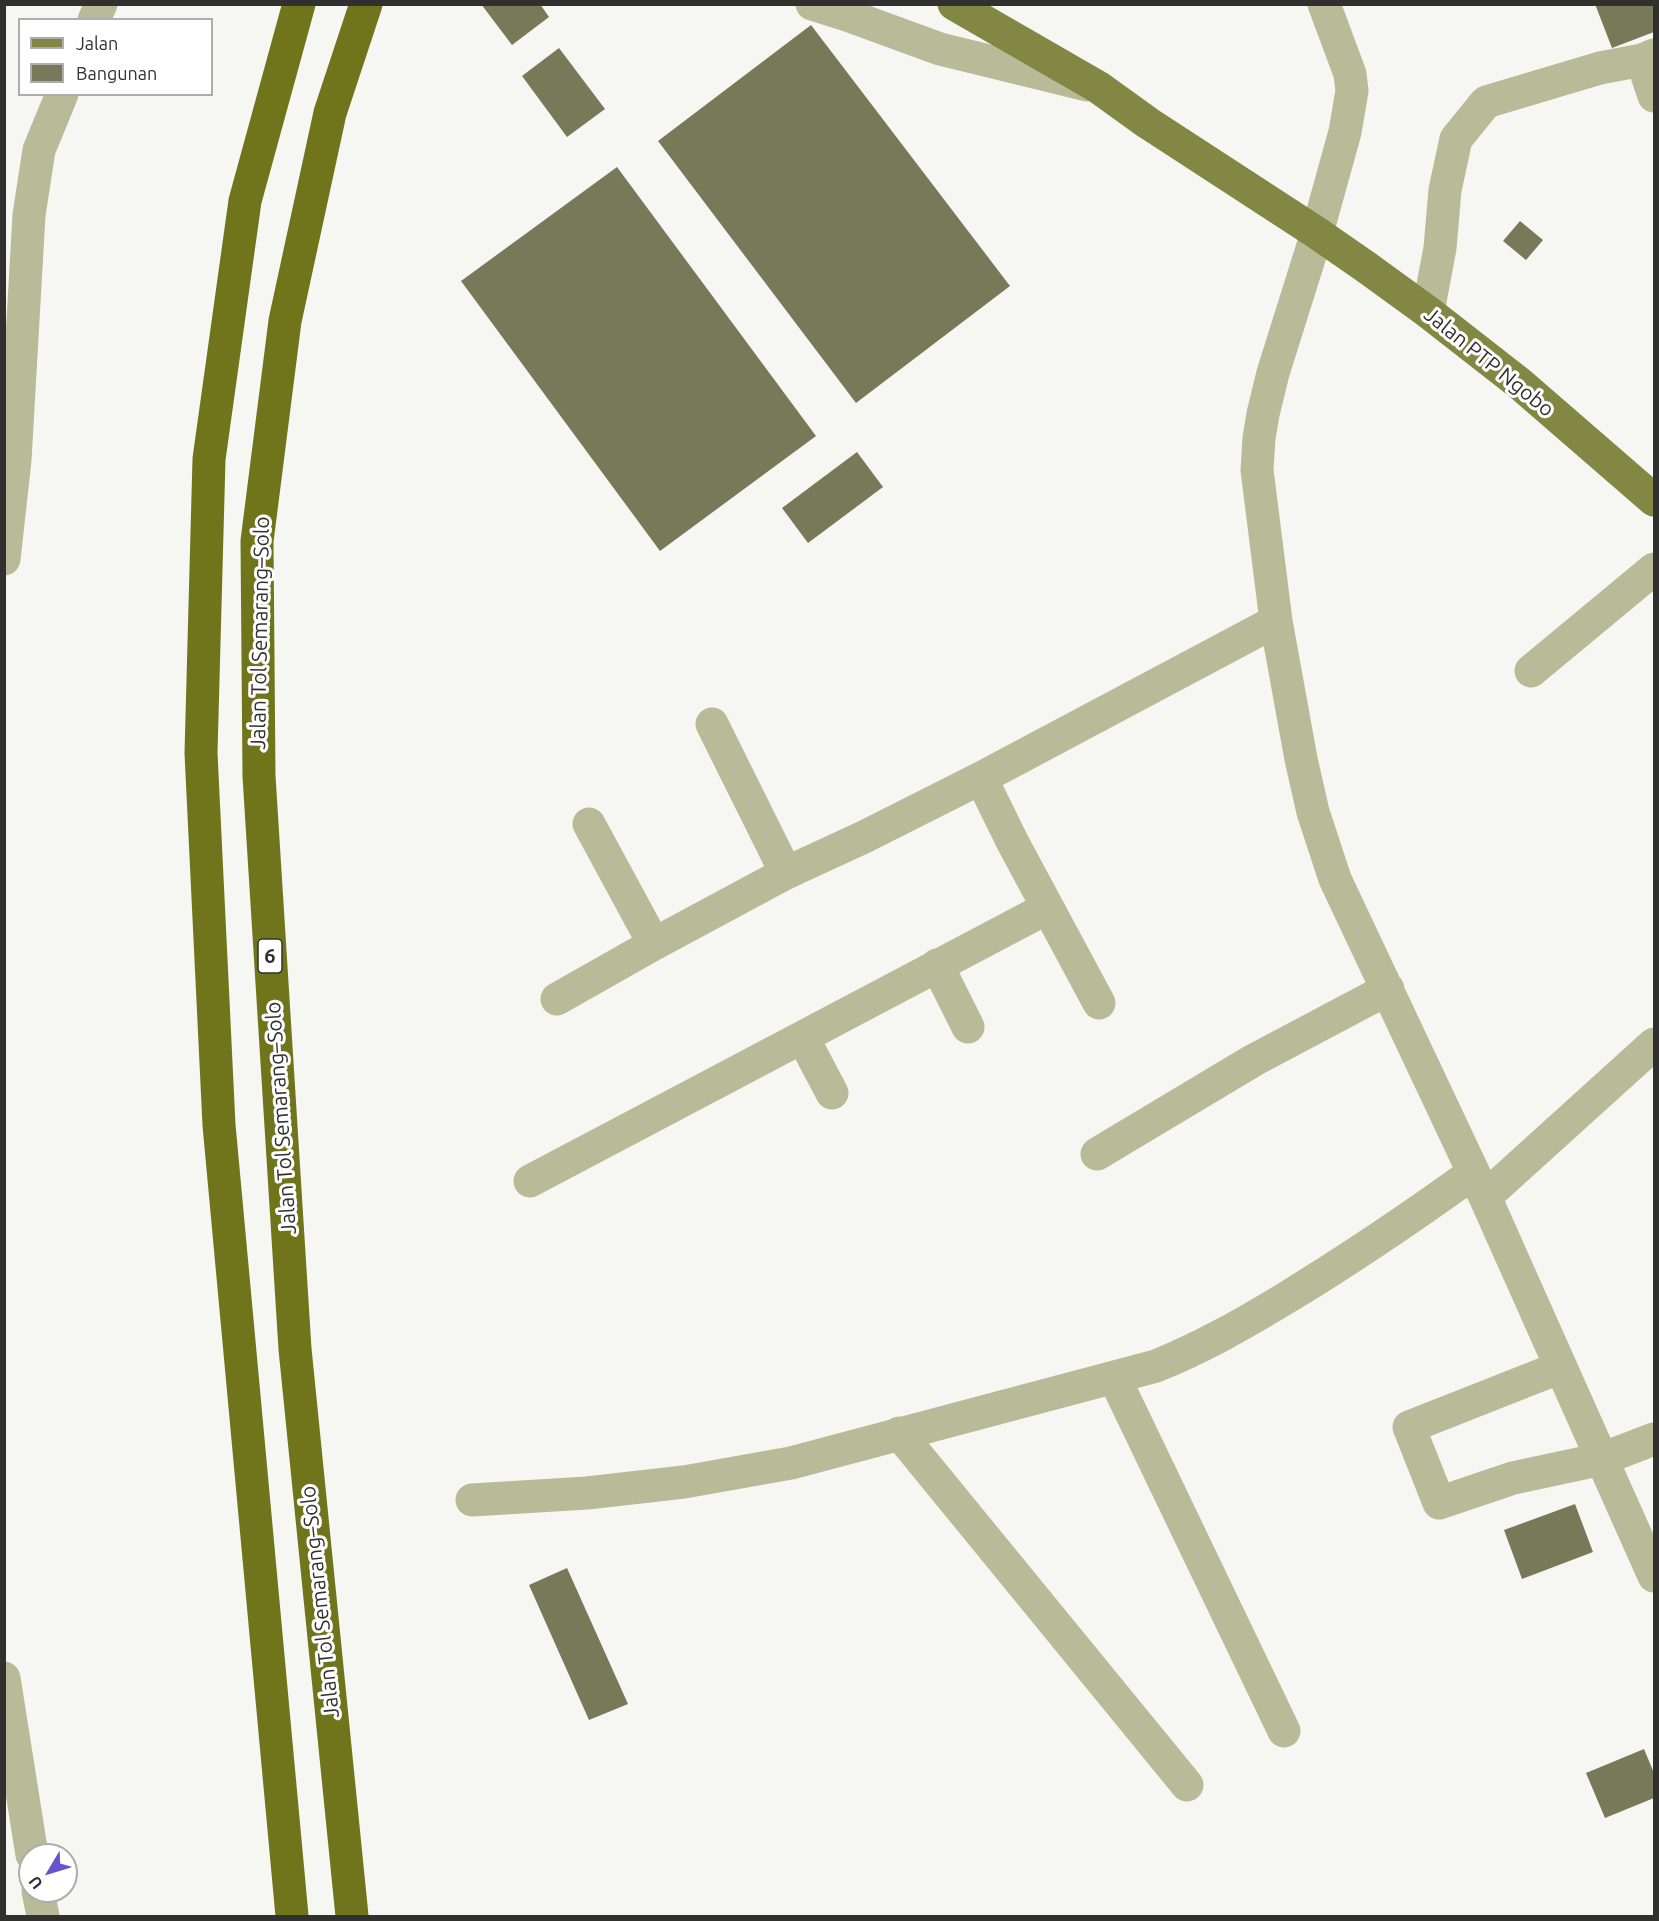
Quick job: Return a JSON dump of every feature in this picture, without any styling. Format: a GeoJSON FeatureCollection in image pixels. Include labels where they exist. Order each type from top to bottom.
{"type":"FeatureCollection","features":[{"type":"Feature","properties":{"kind":"highway"},"geometry":{"type":"LineString","coordinates":[[292,1917],[219,1125],[201,753],[208,459],[244,201],[299,4]]}},
{"type":"Feature","properties":{"kind":"highway","name":"Jalan Tol Semarang–Solo"},"geometry":{"type":"LineString","coordinates":[[352,1917],[295,1349],[259,776],[258,541],[285,321],[330,113],[366,4]]}},
{"type":"Feature","properties":{"kind":"main road","name":"Jalan PTP Ngobo"},"geometry":{"type":"LineString","coordinates":[[954,4],[1098,87],[1148,123],[1317,233],[1428,312],[1519,383],[1654,500]]}},
{"type":"Feature","properties":{"kind":"street"},"geometry":{"type":"LineString","coordinates":[[812,4],[940,49],[1098,87]]}},
{"type":"Feature","properties":{"kind":"street"},"geometry":{"type":"LineString","coordinates":[[1324,4],[1350,74],[1352,92],[1344,132],[1317,233],[1273,373],[1258,438],[1257,470],[1276,621],[1301,759],[1313,812],[1335,879],[1389,989],[1479,1185],[1654,1576]]}},
{"type":"Feature","properties":{"kind":"street"},"geometry":{"type":"LineString","coordinates":[[1428,312],[1456,139],[1486,102],[1600,68],[1648,57],[1654,96]]}},
{"type":"Feature","properties":{"kind":"street"},"geometry":{"type":"LineString","coordinates":[[4,559],[15,460],[29,215],[39,150],[61,96]]}},
{"type":"Feature","properties":{"kind":"street"},"geometry":{"type":"LineString","coordinates":[[1531,671],[1654,569]]}},
{"type":"Feature","properties":{"kind":"street"},"geometry":{"type":"LineString","coordinates":[[557,999],[786,873],[981,778],[1276,621]]}},
{"type":"Feature","properties":{"kind":"street"},"geometry":{"type":"LineString","coordinates":[[712,724],[786,873]]}},
{"type":"Feature","properties":{"kind":"street"},"geometry":{"type":"LineString","coordinates":[[981,778],[1047,908],[1099,1003]]}},
{"type":"Feature","properties":{"kind":"street"},"geometry":{"type":"LineString","coordinates":[[589,824],[654,944]]}},
{"type":"Feature","properties":{"kind":"street"},"geometry":{"type":"LineString","coordinates":[[530,1181],[1047,908]]}},
{"type":"Feature","properties":{"kind":"street"},"geometry":{"type":"LineString","coordinates":[[937,965],[968,1026]]}},
{"type":"Feature","properties":{"kind":"street"},"geometry":{"type":"LineString","coordinates":[[1097,1154],[1254,1060],[1389,989]]}},
{"type":"Feature","properties":{"kind":"street"},"geometry":{"type":"LineString","coordinates":[[802,1038],[832,1093]]}},
{"type":"Feature","properties":{"kind":"street"},"geometry":{"type":"LineString","coordinates":[[472,1500],[587,1493],[684,1482],[791,1463],[1156,1366],[1194,1351],[1388,1234],[1479,1185],[1654,1044]]}},
{"type":"Feature","properties":{"kind":"street"},"geometry":{"type":"LineString","coordinates":[[1561,1367],[1409,1427],[1439,1503],[1513,1478],[1602,1459],[1654,1439]]}},
{"type":"Feature","properties":{"kind":"street"},"geometry":{"type":"LineString","coordinates":[[1114,1377],[1284,1731]]}},
{"type":"Feature","properties":{"kind":"street"},"geometry":{"type":"LineString","coordinates":[[900,1433],[1187,1785]]}},
{"type":"Feature","properties":{"kind":"street"},"geometry":{"type":"LineString","coordinates":[[4,1678],[30,1843]]}},
{"type":"Feature","properties":{"kind":"building"},"geometry":{"type":"Polygon","coordinates":[[[481,4],[540,4],[549,17],[512,45],[481,4]]]}},
{"type":"Feature","properties":{"kind":"building"},"geometry":{"type":"Polygon","coordinates":[[[1595,4],[1654,4],[1654,32],[1612,48],[1595,4]]]}},
{"type":"Feature","properties":{"kind":"building"},"geometry":{"type":"Polygon","coordinates":[[[811,25],[1010,286],[856,403],[658,141],[811,25]]]}},
{"type":"Feature","properties":{"kind":"building"},"geometry":{"type":"Polygon","coordinates":[[[559,48],[605,109],[567,137],[522,76],[559,48]]]}},
{"type":"Feature","properties":{"kind":"building"},"geometry":{"type":"Polygon","coordinates":[[[617,167],[816,436],[660,551],[461,281],[617,167]]]}},
{"type":"Feature","properties":{"kind":"building"},"geometry":{"type":"Polygon","coordinates":[[[1520,221],[1543,240],[1526,260],[1503,241],[1520,221]]]}},
{"type":"Feature","properties":{"kind":"building"},"geometry":{"type":"Polygon","coordinates":[[[857,452],[883,487],[808,543],[782,508],[857,452]]]}},
{"type":"Feature","properties":{"kind":"building"},"geometry":{"type":"Polygon","coordinates":[[[1575,1504],[1593,1552],[1522,1579],[1504,1530],[1575,1504]]]}},
{"type":"Feature","properties":{"kind":"building"},"geometry":{"type":"Polygon","coordinates":[[[567,1568],[628,1704],[589,1720],[529,1585],[567,1568]]]}},
{"type":"Feature","properties":{"kind":"building"},"geometry":{"type":"Polygon","coordinates":[[[1644,1749],[1654,1773],[1654,1798],[1605,1818],[1586,1773],[1644,1749]]]}}]}
